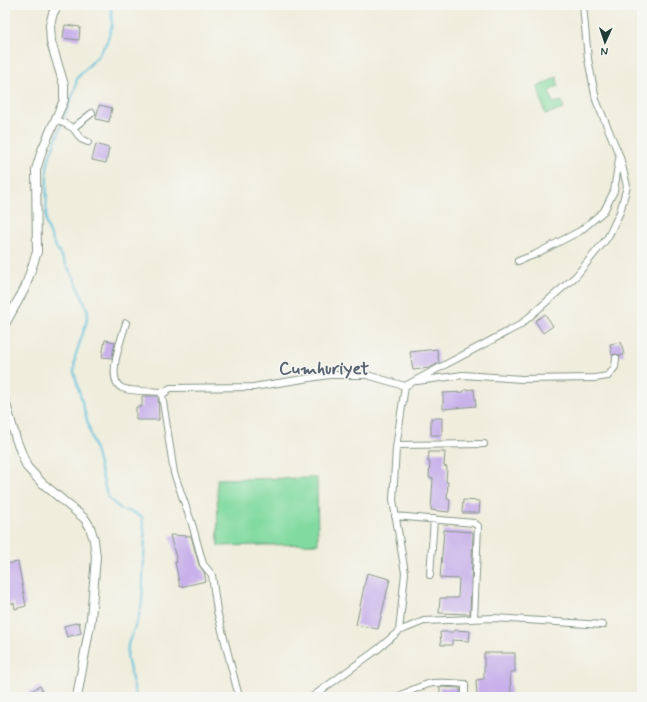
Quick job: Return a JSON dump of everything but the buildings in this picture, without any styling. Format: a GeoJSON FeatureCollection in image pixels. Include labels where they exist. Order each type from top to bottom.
{"type":"FeatureCollection","features":[{"type":"Feature","properties":{"kind":"street"},"geometry":{"type":"LineString","coordinates":[[5,324],[25,288],[37,252],[36,170],[42,150],[64,100],[64,85],[51,42],[50,26],[53,13],[58,5]]}},
{"type":"Feature","properties":{"kind":"street"},"geometry":{"type":"LineString","coordinates":[[239,697],[217,611],[212,575],[203,564],[192,524],[174,473],[162,396],[170,388],[253,388],[329,375],[367,375],[405,386],[520,325],[576,276],[608,237],[620,212],[627,186],[620,157],[596,100],[588,59],[582,5]]}},
{"type":"Feature","properties":{"kind":"street"},"geometry":{"type":"LineString","coordinates":[[73,128],[92,113]]}},
{"type":"Feature","properties":{"kind":"street"},"geometry":{"type":"LineString","coordinates":[[56,119],[73,128],[81,139],[88,142]]}},
{"type":"Feature","properties":{"kind":"street"},"geometry":{"type":"LineString","coordinates":[[518,261],[534,255],[580,232],[604,212],[614,190],[620,157]]}},
{"type":"Feature","properties":{"kind":"street"},"geometry":{"type":"LineString","coordinates":[[126,323],[114,364],[118,384],[122,388],[128,389],[166,392]]}},
{"type":"Feature","properties":{"kind":"street"},"geometry":{"type":"LineString","coordinates":[[412,382],[463,375],[522,379],[595,378],[608,376],[615,367],[616,358]]}},
{"type":"Feature","properties":{"kind":"street"},"geometry":{"type":"LineString","coordinates":[[399,631],[405,573],[393,500],[396,445],[405,386]]}},
{"type":"Feature","properties":{"kind":"street"},"geometry":{"type":"LineString","coordinates":[[5,401],[16,439],[27,467],[41,482],[84,519],[90,528],[94,540],[96,557],[91,618],[77,697]]}},
{"type":"Feature","properties":{"kind":"street"},"geometry":{"type":"LineString","coordinates":[[396,445],[484,444]]}},
{"type":"Feature","properties":{"kind":"street"},"geometry":{"type":"LineString","coordinates":[[395,516],[474,523],[478,526],[474,619]]}},
{"type":"Feature","properties":{"kind":"street"},"geometry":{"type":"LineString","coordinates":[[430,575],[434,520]]}},
{"type":"Feature","properties":{"kind":"street"},"geometry":{"type":"LineString","coordinates":[[312,697],[378,649],[399,631],[424,622],[494,618],[603,625]]}},
{"type":"Feature","properties":{"kind":"street"},"geometry":{"type":"LineString","coordinates":[[397,697],[431,683],[465,684],[465,697]]}},
{"type":"Feature","properties":{"kind":"green space"},"geometry":{"type":"Polygon","coordinates":[[[557,77],[558,86],[549,91],[553,103],[562,101],[564,109],[545,114],[538,87],[557,77]]]}},
{"type":"Feature","properties":{"kind":"green space"},"geometry":{"type":"Polygon","coordinates":[[[317,478],[318,544],[218,546],[217,479],[317,478]]]}},
{"type":"Feature","properties":{"kind":"waterway"},"geometry":{"type":"LineString","coordinates":[[111,5],[112,25],[107,42],[98,56],[77,78],[75,89],[49,158],[47,169],[46,223],[54,244],[75,280],[88,311],[86,324],[75,357],[74,372],[108,498],[122,510],[132,512],[142,517],[145,537],[142,603],[138,619],[128,644],[127,657],[136,697]]}},
{"type":"Feature","properties":{"kind":"district","name":"Cumhuriyet"},"geometry":{"type":"Point","coordinates":[324,368]}}]}
